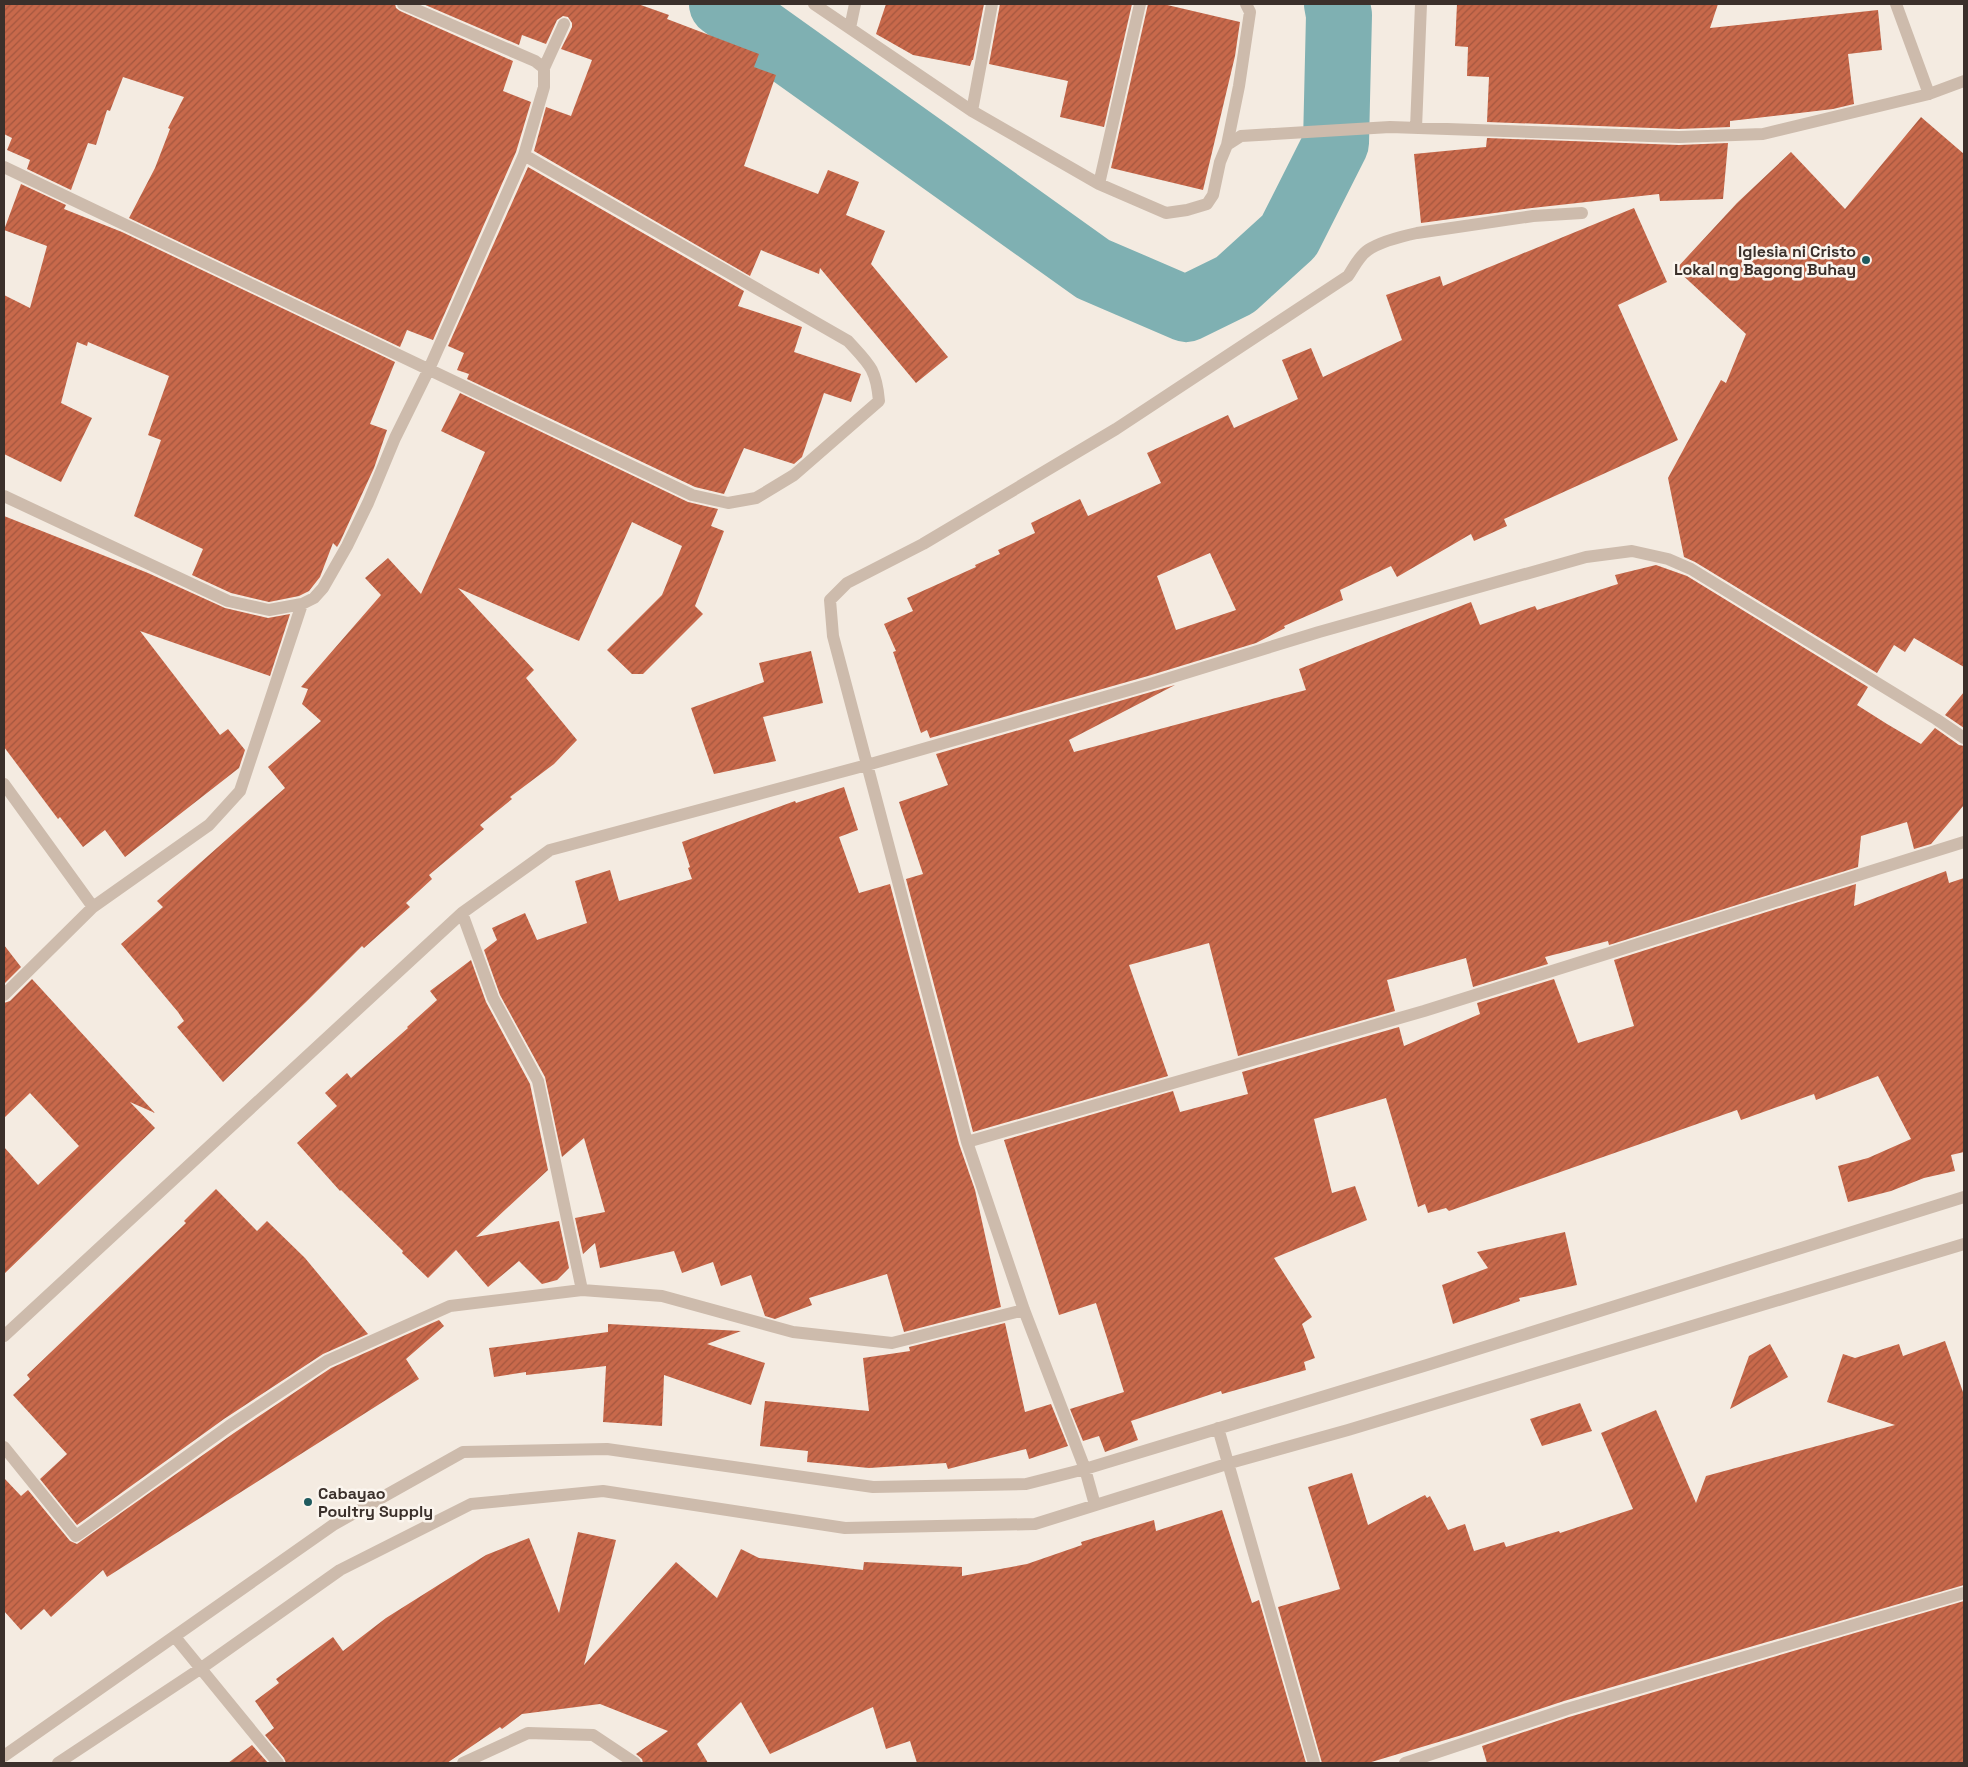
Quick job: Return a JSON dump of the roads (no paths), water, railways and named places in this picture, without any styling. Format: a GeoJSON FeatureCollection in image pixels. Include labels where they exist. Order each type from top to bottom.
{"type":"FeatureCollection","features":[{"type":"Feature","properties":{"kind":"street"},"geometry":{"type":"LineString","coordinates":[[403,4],[536,61],[544,68]]}},
{"type":"Feature","properties":{"kind":"street"},"geometry":{"type":"LineString","coordinates":[[814,4],[972,111],[1099,184],[1166,213],[1187,210],[1207,204],[1213,195],[1220,162],[1227,145],[1239,86],[1250,12],[1246,4]]}},
{"type":"Feature","properties":{"kind":"street"},"geometry":{"type":"LineString","coordinates":[[850,28],[855,4]]}},
{"type":"Feature","properties":{"kind":"street"},"geometry":{"type":"LineString","coordinates":[[972,111],[992,4]]}},
{"type":"Feature","properties":{"kind":"street"},"geometry":{"type":"LineString","coordinates":[[1099,184],[1140,4]]}},
{"type":"Feature","properties":{"kind":"street"},"geometry":{"type":"LineString","coordinates":[[1416,128],[1421,4]]}},
{"type":"Feature","properties":{"kind":"street"},"geometry":{"type":"LineString","coordinates":[[1896,4],[1928,94]]}},
{"type":"Feature","properties":{"kind":"street"},"geometry":{"type":"LineString","coordinates":[[4,496],[228,601],[269,610],[302,604],[314,598],[323,588],[347,546],[368,503],[395,438],[429,369],[524,155],[544,87],[544,68],[564,24]]}},
{"type":"Feature","properties":{"kind":"street"},"geometry":{"type":"LineString","coordinates":[[1227,145],[1241,136],[1390,127],[1679,137],[1763,134],[1928,94],[1964,81]]}},
{"type":"Feature","properties":{"kind":"street"},"geometry":{"type":"LineString","coordinates":[[4,167],[692,495],[728,502],[756,498],[794,475],[878,401],[878,384],[872,368],[848,341],[524,155]]}},
{"type":"Feature","properties":{"kind":"street"},"geometry":{"type":"LineString","coordinates":[[1095,1505],[1085,1468],[1024,1310],[967,1142],[833,636],[830,600],[847,583],[923,544],[1116,429],[1348,276],[1358,260],[1368,250],[1402,236],[1417,233],[1534,216],[1582,213]]}},
{"type":"Feature","properties":{"kind":"street"},"geometry":{"type":"LineString","coordinates":[[4,1336],[462,913],[550,850],[867,765],[1150,684],[1319,632],[1577,560],[1632,551],[1668,559],[1691,568],[1964,738]]}},
{"type":"Feature","properties":{"kind":"street"},"geometry":{"type":"LineString","coordinates":[[4,995],[94,907],[208,825],[240,790],[302,604]]}},
{"type":"Feature","properties":{"kind":"street"},"geometry":{"type":"LineString","coordinates":[[4,784],[94,907]]}},
{"type":"Feature","properties":{"kind":"street"},"geometry":{"type":"LineString","coordinates":[[967,1142],[1424,1011],[1964,842]]}},
{"type":"Feature","properties":{"kind":"street"},"geometry":{"type":"LineString","coordinates":[[462,913],[493,998],[538,1080],[582,1290]]}},
{"type":"Feature","properties":{"kind":"street"},"geometry":{"type":"LineString","coordinates":[[4,1756],[333,1526],[463,1452],[607,1449],[872,1487],[1026,1484],[1427,1365],[1964,1197]]}},
{"type":"Feature","properties":{"kind":"street"},"geometry":{"type":"LineString","coordinates":[[58,1763],[200,1669],[340,1570],[471,1504],[603,1491],[845,1528],[1035,1524],[1230,1463],[1348,1430],[1964,1244]]}},
{"type":"Feature","properties":{"kind":"street"},"geometry":{"type":"LineString","coordinates":[[4,1446],[76,1536],[229,1426],[327,1361],[450,1306],[582,1290],[662,1296],[793,1332],[892,1343],[1024,1310]]}},
{"type":"Feature","properties":{"kind":"street"},"geometry":{"type":"LineString","coordinates":[[1218,1428],[1230,1463],[1314,1763]]}},
{"type":"Feature","properties":{"kind":"street"},"geometry":{"type":"LineString","coordinates":[[1405,1763],[1567,1709],[1964,1593]]}},
{"type":"Feature","properties":{"kind":"street"},"geometry":{"type":"LineString","coordinates":[[175,1637],[278,1763]]}},
{"type":"Feature","properties":{"kind":"street"},"geometry":{"type":"LineString","coordinates":[[463,1763],[528,1733],[593,1734],[635,1763]]}},
{"type":"Feature","properties":{"kind":"waterway"},"geometry":{"type":"LineString","coordinates":[[722,4],[1093,269],[1186,309],[1235,285],[1289,236],[1336,143],[1339,15],[1337,4]]}},
{"type":"Feature","properties":{"kind":"place","name":"Iglesia ni Cristo Lokal ng Bagong Buhay"},"geometry":{"type":"Point","coordinates":[1866,260]}},
{"type":"Feature","properties":{"kind":"place","name":"Cabayao Poultry Supply"},"geometry":{"type":"Point","coordinates":[308,1502]}}]}
